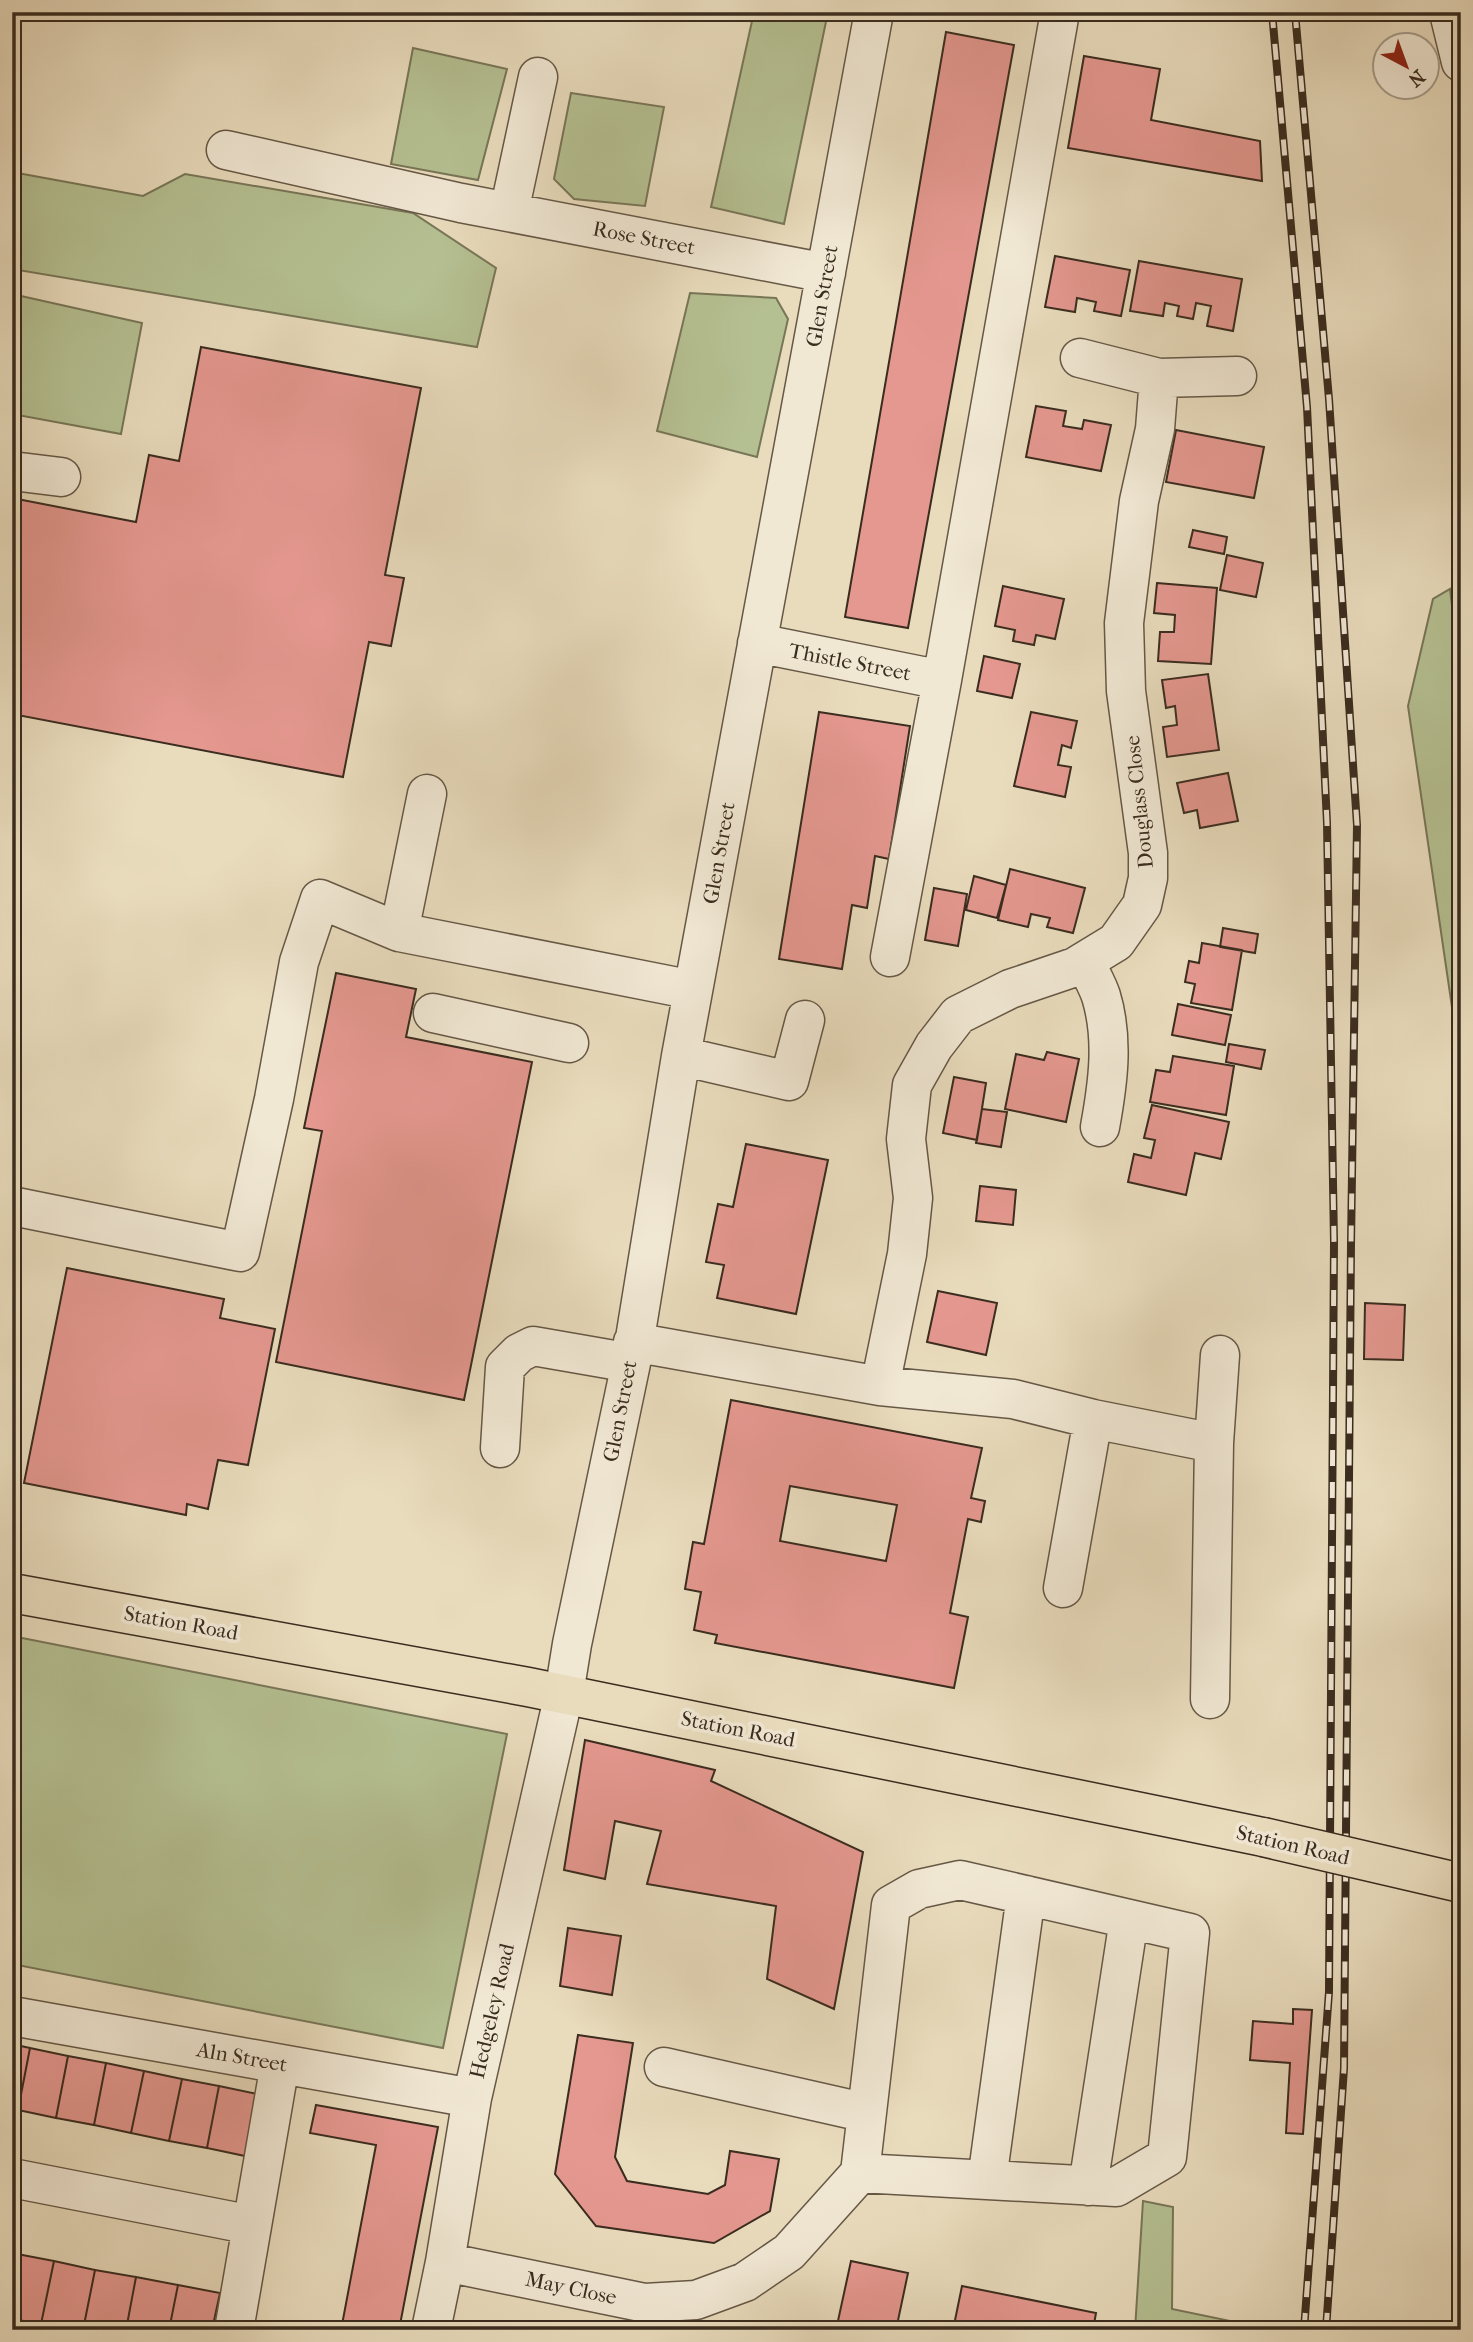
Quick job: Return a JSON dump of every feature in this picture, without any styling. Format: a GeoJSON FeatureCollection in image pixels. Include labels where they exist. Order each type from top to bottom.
{"type":"FeatureCollection","features":[{"type":"Feature","properties":{"kind":"main road","name":"Station Road"},"geometry":{"type":"LineString","coordinates":[[12,1593],[564,1694],[1263,1837],[1461,1884]]}},
{"type":"Feature","properties":{"kind":"street","name":"Glen Street"},"geometry":{"type":"LineString","coordinates":[[564,1694],[632,1353],[681,1056],[874,12]]}},
{"type":"Feature","properties":{"kind":"street"},"geometry":{"type":"LineString","coordinates":[[890,957],[942,680],[1060,12]]}},
{"type":"Feature","properties":{"kind":"street"},"geometry":{"type":"LineString","coordinates":[[1453,12],[1450,17],[1461,62]]}},
{"type":"Feature","properties":{"kind":"street"},"geometry":{"type":"LineString","coordinates":[[509,212],[538,77]]}},
{"type":"Feature","properties":{"kind":"street","name":"Rose Street"},"geometry":{"type":"LineString","coordinates":[[226,150],[461,203],[826,273]]}},
{"type":"Feature","properties":{"kind":"street"},"geometry":{"type":"LineString","coordinates":[[1080,358],[1159,379],[1237,376]]}},
{"type":"Feature","properties":{"kind":"street","name":"Douglass Close"},"geometry":{"type":"LineString","coordinates":[[880,1386],[907,1254],[913,1198],[906,1139],[912,1085],[934,1046],[958,1015],[1010,989],[1075,967],[1116,942],[1142,905],[1148,878],[1148,853],[1126,691],[1124,622],[1139,501],[1155,429],[1159,379]]}},
{"type":"Feature","properties":{"kind":"street"},"geometry":{"type":"LineString","coordinates":[[12,471],[61,477]]}},
{"type":"Feature","properties":{"kind":"street","name":"Thistle Street"},"geometry":{"type":"LineString","coordinates":[[758,643],[942,680]]}},
{"type":"Feature","properties":{"kind":"street"},"geometry":{"type":"LineString","coordinates":[[399,932],[427,794]]}},
{"type":"Feature","properties":{"kind":"street"},"geometry":{"type":"LineString","coordinates":[[12,1206],[240,1251],[274,1099],[299,962],[320,899],[399,932],[693,990]]}},
{"type":"Feature","properties":{"kind":"street"},"geometry":{"type":"LineString","coordinates":[[1085,961],[1100,995],[1108,1030],[1108,1082],[1100,1127]]}},
{"type":"Feature","properties":{"kind":"street"},"geometry":{"type":"LineString","coordinates":[[433,1013],[569,1043]]}},
{"type":"Feature","properties":{"kind":"street"},"geometry":{"type":"LineString","coordinates":[[681,1056],[789,1082],[805,1020]]}},
{"type":"Feature","properties":{"kind":"street"},"geometry":{"type":"LineString","coordinates":[[500,1448],[505,1367],[519,1353],[533,1346],[632,1353],[880,1386],[1013,1399],[1093,1419],[1214,1443]]}},
{"type":"Feature","properties":{"kind":"street"},"geometry":{"type":"LineString","coordinates":[[1210,1699],[1214,1443],[1220,1354]]}},
{"type":"Feature","properties":{"kind":"street"},"geometry":{"type":"LineString","coordinates":[[1063,1588],[1093,1419]]}},
{"type":"Feature","properties":{"kind":"street","name":"Hedgeley Road"},"geometry":{"type":"LineString","coordinates":[[431,2330],[472,2098],[564,1694]]}},
{"type":"Feature","properties":{"kind":"street"},"geometry":{"type":"LineString","coordinates":[[960,1880],[1026,1895],[1190,1933],[1167,2157],[1116,2187],[860,2174],[891,1905],[919,1889],[960,1880]]}},
{"type":"Feature","properties":{"kind":"street"},"geometry":{"type":"LineString","coordinates":[[988,2180],[1026,1895]]}},
{"type":"Feature","properties":{"kind":"street"},"geometry":{"type":"LineString","coordinates":[[1088,2186],[1129,1919]]}},
{"type":"Feature","properties":{"kind":"street","name":"Aln Street"},"geometry":{"type":"LineString","coordinates":[[12,2016],[472,2098]]}},
{"type":"Feature","properties":{"kind":"street"},"geometry":{"type":"LineString","coordinates":[[233,2330],[280,2064]]}},
{"type":"Feature","properties":{"kind":"street"},"geometry":{"type":"LineString","coordinates":[[664,2067],[867,2113]]}},
{"type":"Feature","properties":{"kind":"street","name":"May Close"},"geometry":{"type":"LineString","coordinates":[[445,2262],[645,2303],[696,2300],[745,2282],[789,2252],[860,2174]]}},
{"type":"Feature","properties":{"kind":"street"},"geometry":{"type":"LineString","coordinates":[[12,2178],[252,2225]]}},
{"type":"Feature","properties":{"kind":"green space"},"geometry":{"type":"Polygon","coordinates":[[[754,12],[828,12],[784,224],[711,207],[754,12]]]}},
{"type":"Feature","properties":{"kind":"green space"},"geometry":{"type":"Polygon","coordinates":[[[413,48],[507,69],[478,180],[391,164],[413,48]]]}},
{"type":"Feature","properties":{"kind":"green space"},"geometry":{"type":"Polygon","coordinates":[[[571,93],[664,107],[645,206],[574,199],[554,179],[571,93]]]}},
{"type":"Feature","properties":{"kind":"green space"},"geometry":{"type":"Polygon","coordinates":[[[12,172],[143,196],[185,174],[413,213],[496,268],[477,347],[12,269],[12,172]]]}},
{"type":"Feature","properties":{"kind":"green space"},"geometry":{"type":"Polygon","coordinates":[[[690,293],[776,298],[788,319],[757,457],[657,431],[690,293]]]}},
{"type":"Feature","properties":{"kind":"green space"},"geometry":{"type":"Polygon","coordinates":[[[12,294],[142,323],[121,434],[12,414],[12,294]]]}},
{"type":"Feature","properties":{"kind":"green space"},"geometry":{"type":"Polygon","coordinates":[[[1450,589],[1461,682],[1461,1134],[1454,1021],[1408,706],[1433,599],[1450,589]]]}},
{"type":"Feature","properties":{"kind":"green space"},"geometry":{"type":"Polygon","coordinates":[[[12,1636],[507,1734],[443,2048],[12,1964],[12,1636]]]}},
{"type":"Feature","properties":{"kind":"green space"},"geometry":{"type":"Polygon","coordinates":[[[1143,2201],[1173,2207],[1172,2309],[1240,2323],[1241,2330],[1135,2330],[1143,2201]]]}},
{"type":"Feature","properties":{"kind":"green space"},"geometry":{"type":"Polygon","coordinates":[[[1391,2322],[1436,2330],[1390,2330],[1391,2322]]]}},
{"type":"Feature","properties":{"kind":"building"},"geometry":{"type":"Polygon","coordinates":[[[946,32],[1014,45],[908,628],[845,617],[946,32]]]}},
{"type":"Feature","properties":{"kind":"building"},"geometry":{"type":"Polygon","coordinates":[[[1084,56],[1160,69],[1151,120],[1260,141],[1262,181],[1068,148],[1084,56]]]}},
{"type":"Feature","properties":{"kind":"building"},"geometry":{"type":"Polygon","coordinates":[[[1055,256],[1130,270],[1121,316],[1094,311],[1096,302],[1077,298],[1075,312],[1045,307],[1055,256]]]}},
{"type":"Feature","properties":{"kind":"building"},"geometry":{"type":"Polygon","coordinates":[[[1139,261],[1242,279],[1233,331],[1207,326],[1211,306],[1196,303],[1193,319],[1177,316],[1179,306],[1165,303],[1163,316],[1130,311],[1139,261]]]}},
{"type":"Feature","properties":{"kind":"building"},"geometry":{"type":"Polygon","coordinates":[[[201,347],[421,388],[385,575],[404,578],[391,646],[369,642],[343,777],[12,714],[12,498],[136,522],[149,455],[179,461],[201,347]]]}},
{"type":"Feature","properties":{"kind":"building"},"geometry":{"type":"Polygon","coordinates":[[[1036,406],[1066,411],[1063,426],[1082,429],[1084,420],[1111,425],[1101,471],[1026,457],[1036,406]]]}},
{"type":"Feature","properties":{"kind":"building"},"geometry":{"type":"Polygon","coordinates":[[[1176,430],[1264,447],[1254,498],[1166,482],[1176,430]]]}},
{"type":"Feature","properties":{"kind":"building"},"geometry":{"type":"Polygon","coordinates":[[[1193,530],[1227,537],[1224,554],[1189,547],[1193,530]]]}},
{"type":"Feature","properties":{"kind":"building"},"geometry":{"type":"Polygon","coordinates":[[[1227,555],[1263,563],[1256,597],[1220,590],[1227,555]]]}},
{"type":"Feature","properties":{"kind":"building"},"geometry":{"type":"Polygon","coordinates":[[[1157,583],[1217,588],[1211,664],[1158,661],[1160,632],[1174,632],[1175,615],[1154,613],[1157,583]]]}},
{"type":"Feature","properties":{"kind":"building"},"geometry":{"type":"Polygon","coordinates":[[[1003,586],[1064,599],[1055,639],[1036,635],[1034,645],[1013,641],[1015,630],[995,626],[1003,586]]]}},
{"type":"Feature","properties":{"kind":"building"},"geometry":{"type":"Polygon","coordinates":[[[984,656],[1020,664],[1012,698],[977,691],[984,656]]]}},
{"type":"Feature","properties":{"kind":"building"},"geometry":{"type":"Polygon","coordinates":[[[1208,674],[1219,750],[1167,757],[1163,727],[1177,725],[1175,706],[1166,708],[1162,680],[1208,674]]]}},
{"type":"Feature","properties":{"kind":"building"},"geometry":{"type":"Polygon","coordinates":[[[819,712],[910,726],[889,859],[875,856],[867,908],[852,905],[842,969],[779,959],[819,712]]]}},
{"type":"Feature","properties":{"kind":"building"},"geometry":{"type":"Polygon","coordinates":[[[1031,712],[1077,721],[1071,748],[1062,745],[1058,765],[1071,767],[1065,797],[1014,786],[1031,712]]]}},
{"type":"Feature","properties":{"kind":"building"},"geometry":{"type":"Polygon","coordinates":[[[1228,773],[1238,821],[1200,828],[1197,810],[1184,813],[1177,783],[1228,773]]]}},
{"type":"Feature","properties":{"kind":"building"},"geometry":{"type":"Polygon","coordinates":[[[1010,869],[1085,888],[1073,933],[1047,927],[1050,918],[1031,914],[1028,927],[998,920],[1010,869]]]}},
{"type":"Feature","properties":{"kind":"building"},"geometry":{"type":"Polygon","coordinates":[[[974,876],[1006,885],[997,918],[966,910],[974,876]]]}},
{"type":"Feature","properties":{"kind":"building"},"geometry":{"type":"Polygon","coordinates":[[[934,888],[967,894],[958,946],[925,940],[934,888]]]}},
{"type":"Feature","properties":{"kind":"building"},"geometry":{"type":"Polygon","coordinates":[[[1223,928],[1258,934],[1255,953],[1220,947],[1223,928]]]}},
{"type":"Feature","properties":{"kind":"building"},"geometry":{"type":"Polygon","coordinates":[[[1202,943],[1242,950],[1232,1010],[1191,1003],[1195,984],[1185,982],[1189,961],[1199,963],[1202,943]]]}},
{"type":"Feature","properties":{"kind":"building"},"geometry":{"type":"Polygon","coordinates":[[[336,973],[416,989],[406,1037],[532,1062],[464,1400],[276,1362],[322,1131],[304,1128],[336,973]]]}},
{"type":"Feature","properties":{"kind":"building"},"geometry":{"type":"Polygon","coordinates":[[[1178,1004],[1231,1015],[1225,1045],[1172,1035],[1178,1004]]]}},
{"type":"Feature","properties":{"kind":"building"},"geometry":{"type":"Polygon","coordinates":[[[1229,1044],[1265,1050],[1261,1069],[1226,1062],[1229,1044]]]}},
{"type":"Feature","properties":{"kind":"building"},"geometry":{"type":"Polygon","coordinates":[[[1047,1052],[1079,1059],[1066,1122],[1005,1109],[1016,1054],[1044,1060],[1047,1052]]]}},
{"type":"Feature","properties":{"kind":"building"},"geometry":{"type":"Polygon","coordinates":[[[1173,1056],[1234,1066],[1226,1115],[1150,1102],[1156,1070],[1170,1072],[1173,1056]]]}},
{"type":"Feature","properties":{"kind":"building"},"geometry":{"type":"Polygon","coordinates":[[[954,1077],[986,1083],[977,1140],[943,1133],[954,1077]]]}},
{"type":"Feature","properties":{"kind":"building"},"geometry":{"type":"Polygon","coordinates":[[[1152,1105],[1229,1122],[1221,1159],[1195,1153],[1186,1195],[1128,1182],[1134,1154],[1151,1158],[1155,1140],[1144,1138],[1152,1105]]]}},
{"type":"Feature","properties":{"kind":"building"},"geometry":{"type":"Polygon","coordinates":[[[982,1109],[1007,1112],[1001,1147],[976,1143],[982,1109]]]}},
{"type":"Feature","properties":{"kind":"building"},"geometry":{"type":"Polygon","coordinates":[[[746,1144],[828,1160],[796,1314],[717,1298],[724,1265],[706,1262],[718,1204],[733,1207],[746,1144]]]}},
{"type":"Feature","properties":{"kind":"building"},"geometry":{"type":"Polygon","coordinates":[[[980,1186],[1016,1190],[1013,1225],[976,1221],[980,1186]]]}},
{"type":"Feature","properties":{"kind":"building"},"geometry":{"type":"Polygon","coordinates":[[[67,1268],[224,1299],[220,1318],[275,1329],[248,1465],[218,1460],[208,1509],[187,1504],[186,1515],[24,1483],[67,1268]]]}},
{"type":"Feature","properties":{"kind":"building"},"geometry":{"type":"Polygon","coordinates":[[[938,1291],[997,1303],[986,1355],[927,1342],[938,1291]]]}},
{"type":"Feature","properties":{"kind":"building"},"geometry":{"type":"Polygon","coordinates":[[[1365,1303],[1405,1305],[1403,1360],[1364,1359],[1365,1303]]]}},
{"type":"Feature","properties":{"kind":"building"},"geometry":{"type":"Polygon","coordinates":[[[731,1400],[982,1448],[971,1498],[985,1501],[981,1522],[968,1519],[950,1613],[968,1617],[954,1688],[715,1643],[717,1635],[694,1630],[701,1592],[685,1589],[693,1542],[704,1544],[731,1400]],[[790,1486],[780,1541],[886,1561],[897,1505],[790,1486]]]}},
{"type":"Feature","properties":{"kind":"building"},"geometry":{"type":"Polygon","coordinates":[[[585,1740],[715,1770],[711,1781],[863,1852],[834,2009],[767,1979],[776,1906],[647,1884],[661,1831],[615,1821],[605,1879],[564,1870],[585,1740]]]}},
{"type":"Feature","properties":{"kind":"building"},"geometry":{"type":"Polygon","coordinates":[[[568,1928],[621,1936],[612,1995],[560,1986],[568,1928]]]}},
{"type":"Feature","properties":{"kind":"building"},"geometry":{"type":"Polygon","coordinates":[[[1293,2009],[1312,2010],[1303,2134],[1286,2133],[1290,2063],[1250,2060],[1253,2021],[1293,2024],[1293,2009]]]}},
{"type":"Feature","properties":{"kind":"building"},"geometry":{"type":"Polygon","coordinates":[[[578,2035],[633,2043],[615,2157],[627,2181],[708,2194],[725,2185],[730,2151],[779,2159],[770,2211],[714,2243],[596,2226],[555,2174],[578,2035]]]}},
{"type":"Feature","properties":{"kind":"building"},"geometry":{"type":"Polygon","coordinates":[[[12,2044],[30,2048],[18,2110],[12,2109],[12,2044]]]}},
{"type":"Feature","properties":{"kind":"building"},"geometry":{"type":"Polygon","coordinates":[[[30,2048],[68,2056],[56,2118],[18,2110],[30,2048]]]}},
{"type":"Feature","properties":{"kind":"building"},"geometry":{"type":"Polygon","coordinates":[[[68,2056],[106,2063],[94,2125],[56,2118],[68,2056]]]}},
{"type":"Feature","properties":{"kind":"building"},"geometry":{"type":"Polygon","coordinates":[[[106,2063],[144,2071],[131,2133],[94,2125],[106,2063]]]}},
{"type":"Feature","properties":{"kind":"building"},"geometry":{"type":"Polygon","coordinates":[[[144,2071],[182,2079],[169,2141],[131,2133],[144,2071]]]}},
{"type":"Feature","properties":{"kind":"building"},"geometry":{"type":"Polygon","coordinates":[[[182,2079],[219,2086],[207,2148],[169,2141],[182,2079]]]}},
{"type":"Feature","properties":{"kind":"building"},"geometry":{"type":"Polygon","coordinates":[[[219,2086],[257,2094],[245,2156],[207,2148],[219,2086]]]}},
{"type":"Feature","properties":{"kind":"building"},"geometry":{"type":"Polygon","coordinates":[[[316,2105],[438,2127],[399,2330],[341,2330],[376,2145],[310,2133],[316,2105]]]}},
{"type":"Feature","properties":{"kind":"building"},"geometry":{"type":"Polygon","coordinates":[[[12,2253],[54,2261],[41,2324],[12,2319],[12,2253]]]}},
{"type":"Feature","properties":{"kind":"building"},"geometry":{"type":"Polygon","coordinates":[[[54,2261],[95,2270],[83,2330],[41,2324],[54,2261]]]}},
{"type":"Feature","properties":{"kind":"building"},"geometry":{"type":"Polygon","coordinates":[[[851,2261],[908,2273],[896,2330],[836,2330],[851,2261]]]}},
{"type":"Feature","properties":{"kind":"building"},"geometry":{"type":"Polygon","coordinates":[[[95,2270],[136,2277],[126,2330],[83,2330],[95,2270]]]}},
{"type":"Feature","properties":{"kind":"building"},"geometry":{"type":"Polygon","coordinates":[[[136,2277],[178,2285],[169,2330],[126,2330],[136,2277]]]}},
{"type":"Feature","properties":{"kind":"building"},"geometry":{"type":"Polygon","coordinates":[[[178,2285],[220,2293],[212,2330],[169,2330],[178,2285]]]}},
{"type":"Feature","properties":{"kind":"building"},"geometry":{"type":"Polygon","coordinates":[[[962,2286],[1096,2313],[1093,2330],[953,2330],[962,2286]]]}},
{"type":"Feature","properties":{"kind":"railway"},"geometry":{"type":"LineString","coordinates":[[1272,12],[1307,407],[1327,823],[1334,1242],[1329,1992],[1304,2330]]}},
{"type":"Feature","properties":{"kind":"railway"},"geometry":{"type":"LineString","coordinates":[[1295,12],[1329,399],[1357,825],[1344,2068],[1326,2330]]}}]}
